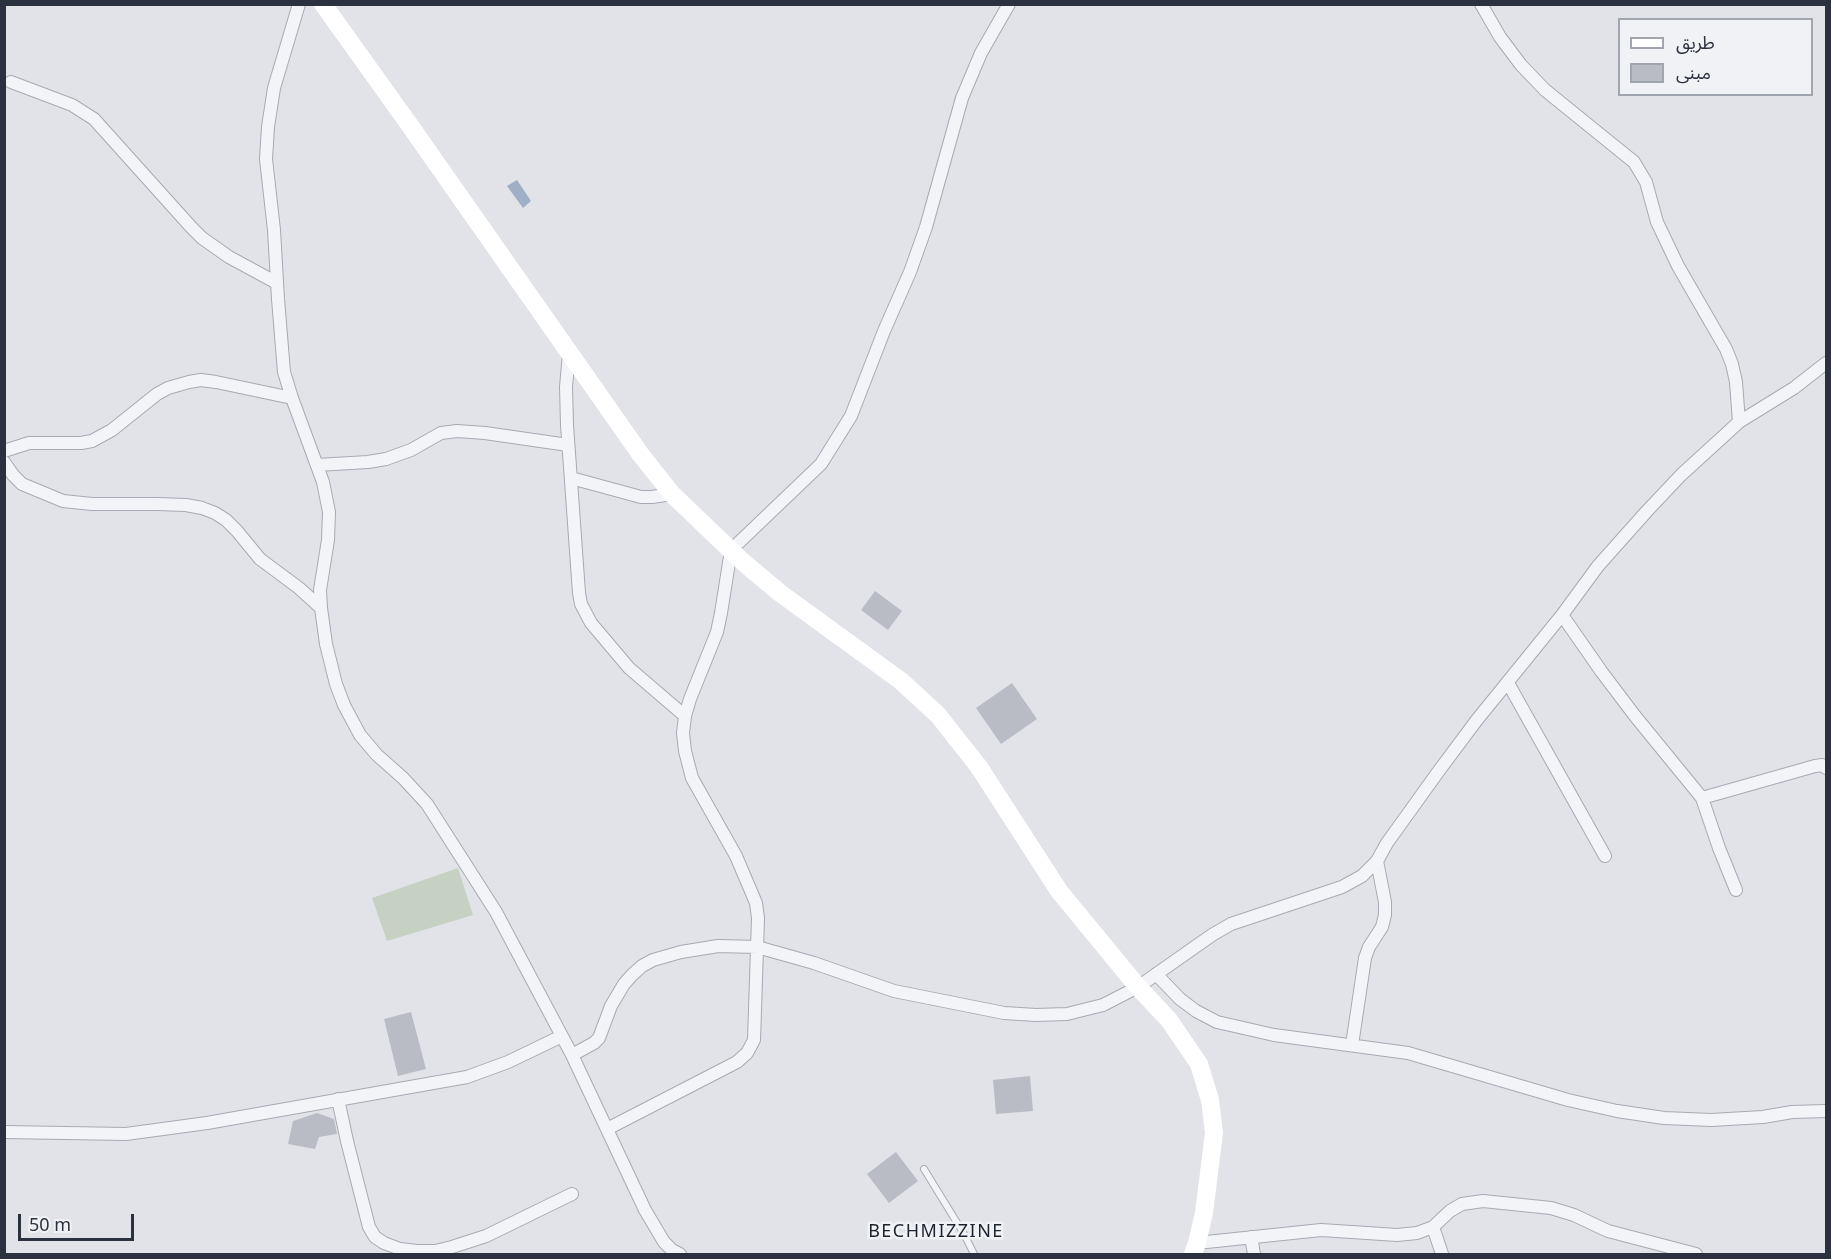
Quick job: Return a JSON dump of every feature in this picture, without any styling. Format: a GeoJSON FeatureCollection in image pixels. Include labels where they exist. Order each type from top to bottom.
{"type":"FeatureCollection","features":[{"type":"Feature","properties":{"kind":"main road"},"geometry":{"type":"LineString","coordinates":[[323,4],[641,454],[672,494],[731,550],[801,610],[901,681],[938,715],[979,767],[1059,891],[1138,987],[1169,1020],[1199,1064],[1210,1100],[1214,1133],[1204,1213],[1195,1249]]}},
{"type":"Feature","properties":{"kind":"street"},"geometry":{"type":"LineString","coordinates":[[299,4],[274,88],[267,127],[266,159],[274,230],[284,372],[327,497],[328,540],[322,577],[321,608],[326,644],[336,684],[360,735],[427,804],[496,912],[572,1055],[645,1210],[664,1242],[680,1254]]}},
{"type":"Feature","properties":{"kind":"street"},"geometry":{"type":"LineString","coordinates":[[608,1129],[737,1062],[747,1053],[754,1040],[758,918],[756,903],[736,856],[692,778],[685,751],[683,733],[685,716],[717,632],[731,550],[821,464],[851,416],[926,227],[962,98],[981,53],[1009,4]]}},
{"type":"Feature","properties":{"kind":"street"},"geometry":{"type":"LineString","coordinates":[[1481,4],[1500,37],[1521,65],[1545,90],[1634,162],[1646,182],[1657,222],[1678,266],[1726,349],[1736,382],[1739,422]]}},
{"type":"Feature","properties":{"kind":"street"},"geometry":{"type":"LineString","coordinates":[[11,82],[72,105],[94,119],[202,238],[229,257],[277,283]]}},
{"type":"Feature","properties":{"kind":"street"},"geometry":{"type":"LineString","coordinates":[[569,352],[566,405],[579,593],[591,623],[629,668],[685,716]]}},
{"type":"Feature","properties":{"kind":"street"},"geometry":{"type":"LineString","coordinates":[[572,1055],[599,1038],[624,984],[642,966],[668,956],[705,948],[757,947],[814,963],[894,991],[1004,1013],[1067,1014],[1103,1005],[1138,987],[1231,924],[1342,886],[1362,876],[1377,861],[1387,843],[1438,772],[1598,566],[1660,497],[1703,453],[1739,422],[1794,388],[1827,363]]}},
{"type":"Feature","properties":{"kind":"street"},"geometry":{"type":"LineString","coordinates":[[4,451],[29,443],[92,441],[112,430],[157,394],[189,382],[216,382],[292,398]]}},
{"type":"Feature","properties":{"kind":"street"},"geometry":{"type":"LineString","coordinates":[[317,465],[386,459],[411,450],[441,433],[457,431],[568,445]]}},
{"type":"Feature","properties":{"kind":"street"},"geometry":{"type":"LineString","coordinates":[[4,462],[22,484],[63,501],[92,504],[186,505],[215,513],[237,531],[260,559],[321,608]]}},
{"type":"Feature","properties":{"kind":"street"},"geometry":{"type":"LineString","coordinates":[[571,478],[641,497],[672,494]]}},
{"type":"Feature","properties":{"kind":"street"},"geometry":{"type":"LineString","coordinates":[[1562,615],[1635,716],[1702,798],[1736,890]]}},
{"type":"Feature","properties":{"kind":"street"},"geometry":{"type":"LineString","coordinates":[[1508,683],[1605,856]]}},
{"type":"Feature","properties":{"kind":"street"},"geometry":{"type":"LineString","coordinates":[[1702,798],[1815,766],[1822,765],[1827,768]]}},
{"type":"Feature","properties":{"kind":"street"},"geometry":{"type":"LineString","coordinates":[[1352,1045],[1365,958],[1382,927],[1385,915],[1385,902],[1377,861]]}},
{"type":"Feature","properties":{"kind":"street"},"geometry":{"type":"LineString","coordinates":[[1156,974],[1180,999],[1217,1022],[1274,1035],[1408,1053],[1568,1100],[1617,1111],[1664,1118],[1711,1120],[1827,1111]]}},
{"type":"Feature","properties":{"kind":"street"},"geometry":{"type":"LineString","coordinates":[[4,1132],[126,1134],[207,1123],[338,1099],[426,1086],[467,1077],[508,1062],[562,1036]]}},
{"type":"Feature","properties":{"kind":"street"},"geometry":{"type":"LineString","coordinates":[[338,1099],[369,1227],[375,1237],[384,1243],[400,1249],[417,1251],[435,1251],[452,1247],[486,1236],[572,1194]]}},
{"type":"Feature","properties":{"kind":"street"},"geometry":{"type":"LineString","coordinates":[[1195,1249],[1251,1237],[1321,1230],[1418,1233],[1434,1227],[1450,1211],[1462,1204],[1482,1201],[1551,1208],[1574,1215],[1608,1231],[1696,1254]]}},
{"type":"Feature","properties":{"kind":"street"},"geometry":{"type":"LineString","coordinates":[[1434,1227],[1442,1254]]}},
{"type":"Feature","properties":{"kind":"street"},"geometry":{"type":"LineString","coordinates":[[1251,1237],[1254,1254]]}},
{"type":"Feature","properties":{"kind":"lane"},"geometry":{"type":"LineString","coordinates":[[924,1169],[974,1254]]}},
{"type":"Feature","properties":{"kind":"green space"},"geometry":{"type":"Polygon","coordinates":[[[458,868],[473,915],[387,941],[372,898],[458,868]]]}},
{"type":"Feature","properties":{"kind":"water"},"geometry":{"type":"Polygon","coordinates":[[[517,180],[531,201],[523,208],[507,186],[517,180]]]}},
{"type":"Feature","properties":{"kind":"building"},"geometry":{"type":"Polygon","coordinates":[[[875,591],[902,611],[888,630],[861,610],[875,591]]]}},
{"type":"Feature","properties":{"kind":"building"},"geometry":{"type":"Polygon","coordinates":[[[1012,683],[1037,719],[1001,744],[976,708],[1012,683]]]}},
{"type":"Feature","properties":{"kind":"building"},"geometry":{"type":"Polygon","coordinates":[[[411,1012],[426,1069],[398,1076],[384,1019],[411,1012]]]}},
{"type":"Feature","properties":{"kind":"building"},"geometry":{"type":"Polygon","coordinates":[[[1030,1076],[1033,1111],[996,1114],[993,1080],[1030,1076]]]}},
{"type":"Feature","properties":{"kind":"building"},"geometry":{"type":"Polygon","coordinates":[[[317,1113],[334,1119],[337,1134],[319,1137],[315,1149],[288,1144],[293,1121],[317,1113]]]}},
{"type":"Feature","properties":{"kind":"building"},"geometry":{"type":"Polygon","coordinates":[[[896,1152],[918,1181],[889,1203],[867,1174],[896,1152]]]}},
{"type":"Feature","properties":{"kind":"district","name":"BECHMIZZINE"},"geometry":{"type":"Point","coordinates":[936,1232]}}]}
